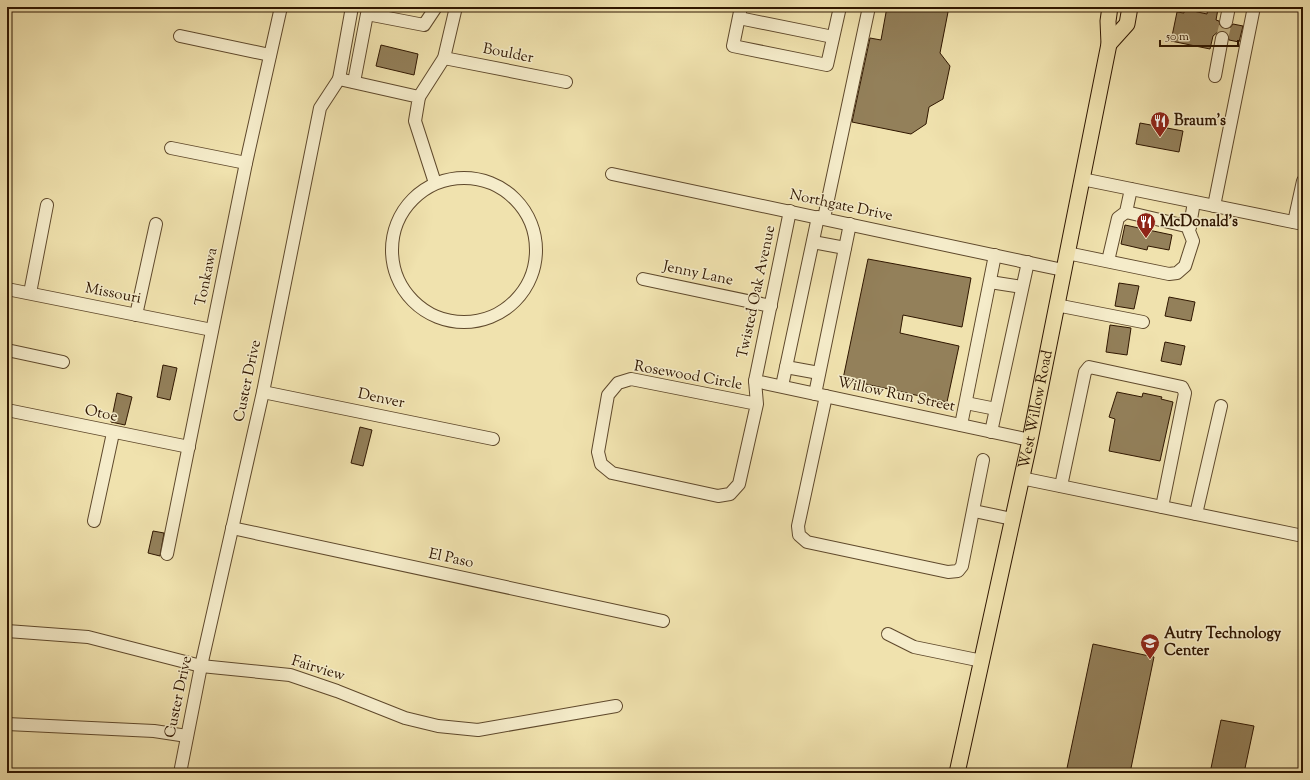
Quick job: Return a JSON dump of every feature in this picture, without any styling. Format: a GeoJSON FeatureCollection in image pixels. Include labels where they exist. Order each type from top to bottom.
{"type":"FeatureCollection","features":[{"type":"Feature","properties":{"kind":"main road","name":"West Willow Road"},"geometry":{"type":"LineString","coordinates":[[957,773],[1030,440],[1109,44],[1108,21],[1110,7]]}},
{"type":"Feature","properties":{"kind":"main road"},"geometry":{"type":"LineString","coordinates":[[1109,44],[1127,24],[1130,7]]}},
{"type":"Feature","properties":{"kind":"street","name":"Tonkawa"},"geometry":{"type":"LineString","coordinates":[[167,554],[246,163],[281,7]]}},
{"type":"Feature","properties":{"kind":"street"},"geometry":{"type":"LineString","coordinates":[[418,97],[339,79],[352,9],[367,14],[424,25],[436,7]]}},
{"type":"Feature","properties":{"kind":"street"},"geometry":{"type":"LineString","coordinates":[[435,183],[414,121],[418,97],[444,58],[456,7]]}},
{"type":"Feature","properties":{"kind":"street"},"geometry":{"type":"LineString","coordinates":[[833,37],[740,12],[733,46],[828,65],[840,7]]}},
{"type":"Feature","properties":{"kind":"street"},"geometry":{"type":"LineString","coordinates":[[782,386],[813,242],[821,218],[869,7]]}},
{"type":"Feature","properties":{"kind":"street"},"geometry":{"type":"LineString","coordinates":[[1226,22],[1229,7]]}},
{"type":"Feature","properties":{"kind":"street"},"geometry":{"type":"LineString","coordinates":[[1214,206],[1254,7]]}},
{"type":"Feature","properties":{"kind":"street"},"geometry":{"type":"LineString","coordinates":[[354,82],[367,14]]}},
{"type":"Feature","properties":{"kind":"street"},"geometry":{"type":"LineString","coordinates":[[180,36],[270,55]]}},
{"type":"Feature","properties":{"kind":"street"},"geometry":{"type":"LineString","coordinates":[[1215,76],[1222,38]]}},
{"type":"Feature","properties":{"kind":"street","name":"Boulder"},"geometry":{"type":"LineString","coordinates":[[444,58],[566,82]]}},
{"type":"Feature","properties":{"kind":"street","name":"Custer Drive"},"geometry":{"type":"LineString","coordinates":[[180,773],[201,666],[263,392],[320,108],[339,79]]}},
{"type":"Feature","properties":{"kind":"street"},"geometry":{"type":"LineString","coordinates":[[171,148],[246,163]]}},
{"type":"Feature","properties":{"kind":"street","name":"Northgate Drive"},"geometry":{"type":"LineString","coordinates":[[612,174],[1063,270]]}},
{"type":"Feature","properties":{"kind":"street"},"geometry":{"type":"LineString","coordinates":[[467,178],[492,183],[513,197],[528,217],[536,242],[531,277],[518,298],[499,314],[467,324],[442,320],[420,309],[397,280],[391,255],[394,230],[405,207],[423,190],[435,183],[467,178]]}},
{"type":"Feature","properties":{"kind":"street"},"geometry":{"type":"LineString","coordinates":[[1082,179],[1298,223],[1303,180]]}},
{"type":"Feature","properties":{"kind":"street"},"geometry":{"type":"LineString","coordinates":[[1108,261],[1118,218],[1126,212],[1131,189]]}},
{"type":"Feature","properties":{"kind":"street"},"geometry":{"type":"LineString","coordinates":[[1067,253],[1169,274],[1177,273],[1185,266],[1193,241],[1189,231],[1194,202]]}},
{"type":"Feature","properties":{"kind":"street"},"geometry":{"type":"LineString","coordinates":[[30,293],[48,205]]}},
{"type":"Feature","properties":{"kind":"street","name":"Twisted Oak Avenue"},"geometry":{"type":"LineString","coordinates":[[730,494],[740,484],[757,404],[755,381],[790,211]]}},
{"type":"Feature","properties":{"kind":"street"},"geometry":{"type":"LineString","coordinates":[[1126,212],[1190,227]]}},
{"type":"Feature","properties":{"kind":"street"},"geometry":{"type":"LineString","coordinates":[[136,315],[156,224]]}},
{"type":"Feature","properties":{"kind":"street"},"geometry":{"type":"LineString","coordinates":[[850,224],[820,373],[820,395],[798,526],[799,535],[807,542],[948,572],[958,571],[962,566],[983,460]]}},
{"type":"Feature","properties":{"kind":"street"},"geometry":{"type":"LineString","coordinates":[[813,242],[845,248]]}},
{"type":"Feature","properties":{"kind":"street"},"geometry":{"type":"LineString","coordinates":[[961,426],[996,255]]}},
{"type":"Feature","properties":{"kind":"street"},"geometry":{"type":"LineString","coordinates":[[991,432],[1028,262]]}},
{"type":"Feature","properties":{"kind":"street","name":"Jenny Lane"},"geometry":{"type":"LineString","coordinates":[[643,279],[771,306]]}},
{"type":"Feature","properties":{"kind":"street"},"geometry":{"type":"LineString","coordinates":[[990,282],[1022,287]]}},
{"type":"Feature","properties":{"kind":"street","name":"Missouri"},"geometry":{"type":"LineString","coordinates":[[7,289],[212,330]]}},
{"type":"Feature","properties":{"kind":"street"},"geometry":{"type":"LineString","coordinates":[[1056,305],[1143,322]]}},
{"type":"Feature","properties":{"kind":"street"},"geometry":{"type":"LineString","coordinates":[[7,350],[63,362]]}},
{"type":"Feature","properties":{"kind":"street"},"geometry":{"type":"LineString","coordinates":[[786,366],[820,373]]}},
{"type":"Feature","properties":{"kind":"street"},"geometry":{"type":"LineString","coordinates":[[1061,486],[1085,372],[1089,367],[1117,372],[1182,387],[1185,392],[1162,507]]}},
{"type":"Feature","properties":{"kind":"street","name":"Rosewood Circle"},"geometry":{"type":"LineString","coordinates":[[730,494],[718,496],[612,474],[601,464],[598,452],[608,395],[618,383],[631,379],[757,404]]}},
{"type":"Feature","properties":{"kind":"street","name":"Willow Run Street"},"geometry":{"type":"LineString","coordinates":[[755,381],[1030,440]]}},
{"type":"Feature","properties":{"kind":"street","name":"Denver"},"geometry":{"type":"LineString","coordinates":[[263,392],[493,439]]}},
{"type":"Feature","properties":{"kind":"street"},"geometry":{"type":"LineString","coordinates":[[966,404],[996,409]]}},
{"type":"Feature","properties":{"kind":"street"},"geometry":{"type":"LineString","coordinates":[[1196,514],[1221,406]]}},
{"type":"Feature","properties":{"kind":"street","name":"Otoe"},"geometry":{"type":"LineString","coordinates":[[7,410],[113,433],[189,447]]}},
{"type":"Feature","properties":{"kind":"street"},"geometry":{"type":"LineString","coordinates":[[94,521],[113,433]]}},
{"type":"Feature","properties":{"kind":"street"},"geometry":{"type":"LineString","coordinates":[[1021,478],[1303,536]]}},
{"type":"Feature","properties":{"kind":"street"},"geometry":{"type":"LineString","coordinates":[[974,511],[1012,519]]}},
{"type":"Feature","properties":{"kind":"street","name":"El Paso"},"geometry":{"type":"LineString","coordinates":[[232,528],[663,621]]}},
{"type":"Feature","properties":{"kind":"street","name":"Fairview"},"geometry":{"type":"LineString","coordinates":[[7,632],[88,637],[201,666],[290,675],[337,691],[405,718],[438,726],[478,730],[616,706]]}},
{"type":"Feature","properties":{"kind":"street"},"geometry":{"type":"LineString","coordinates":[[888,634],[914,647],[940,654],[982,661]]}},
{"type":"Feature","properties":{"kind":"street"},"geometry":{"type":"LineString","coordinates":[[7,724],[154,731],[187,736]]}},
{"type":"Feature","properties":{"kind":"building"},"geometry":{"type":"Polygon","coordinates":[[[887,7],[949,7],[940,53],[950,66],[943,99],[929,107],[926,124],[911,134],[852,122],[870,38],[881,40],[887,7]]]}},
{"type":"Feature","properties":{"kind":"building"},"geometry":{"type":"Polygon","coordinates":[[[1208,7],[1218,9],[1216,20],[1219,21],[1221,28],[1229,29],[1233,24],[1243,26],[1239,42],[1229,40],[1227,33],[1223,31],[1219,31],[1213,36],[1210,49],[1171,41],[1177,12],[1184,13],[1184,9],[1207,14],[1208,7]]]}},
{"type":"Feature","properties":{"kind":"building"},"geometry":{"type":"Polygon","coordinates":[[[381,45],[418,54],[414,75],[376,66],[381,45]]]}},
{"type":"Feature","properties":{"kind":"building","name":"Braum's"},"geometry":{"type":"Polygon","coordinates":[[[1140,123],[1183,131],[1179,152],[1136,144],[1140,123]]]}},
{"type":"Feature","properties":{"kind":"building","name":"McDonald's"},"geometry":{"type":"Polygon","coordinates":[[[1125,225],[1172,235],[1169,250],[1148,246],[1147,250],[1121,244],[1125,225]]]}},
{"type":"Feature","properties":{"kind":"building"},"geometry":{"type":"Polygon","coordinates":[[[868,259],[971,278],[962,327],[903,315],[900,333],[959,346],[947,402],[843,379],[868,259]]]}},
{"type":"Feature","properties":{"kind":"building"},"geometry":{"type":"Polygon","coordinates":[[[1119,283],[1139,286],[1134,309],[1115,306],[1119,283]]]}},
{"type":"Feature","properties":{"kind":"building"},"geometry":{"type":"Polygon","coordinates":[[[1169,297],[1195,302],[1191,321],[1165,316],[1169,297]]]}},
{"type":"Feature","properties":{"kind":"building"},"geometry":{"type":"Polygon","coordinates":[[[1110,325],[1131,328],[1127,355],[1106,352],[1110,325]]]}},
{"type":"Feature","properties":{"kind":"building"},"geometry":{"type":"Polygon","coordinates":[[[1165,342],[1185,346],[1181,365],[1161,361],[1165,342]]]}},
{"type":"Feature","properties":{"kind":"building"},"geometry":{"type":"Polygon","coordinates":[[[163,365],[177,368],[170,400],[157,397],[163,365]]]}},
{"type":"Feature","properties":{"kind":"building"},"geometry":{"type":"Polygon","coordinates":[[[1117,392],[1142,397],[1143,393],[1162,397],[1161,399],[1173,402],[1160,461],[1109,451],[1115,419],[1109,417],[1117,392]]]}},
{"type":"Feature","properties":{"kind":"building"},"geometry":{"type":"Polygon","coordinates":[[[117,393],[132,397],[125,425],[111,422],[117,393]]]}},
{"type":"Feature","properties":{"kind":"building"},"geometry":{"type":"Polygon","coordinates":[[[360,427],[372,430],[363,466],[351,463],[360,427]]]}},
{"type":"Feature","properties":{"kind":"building"},"geometry":{"type":"Polygon","coordinates":[[[153,531],[164,533],[160,556],[148,553],[153,531]]]}},
{"type":"Feature","properties":{"kind":"building"},"geometry":{"type":"Polygon","coordinates":[[[1093,644],[1154,657],[1130,773],[1066,773],[1093,644]]]}},
{"type":"Feature","properties":{"kind":"building"},"geometry":{"type":"Polygon","coordinates":[[[1221,720],[1254,726],[1244,773],[1210,773],[1221,720]]]}},
{"type":"Feature","properties":{"kind":"tunnel"},"geometry":{"type":"LineString","coordinates":[[1222,38],[1226,22]]}},
{"type":"Feature","properties":{"kind":"place","name":"Braum's"},"geometry":{"type":"Point","coordinates":[1160,138]}},
{"type":"Feature","properties":{"kind":"place","name":"McDonald's"},"geometry":{"type":"Point","coordinates":[1146,239]}},
{"type":"Feature","properties":{"kind":"place","name":"Autry Technology Center"},"geometry":{"type":"Point","coordinates":[1150,660]}}]}
